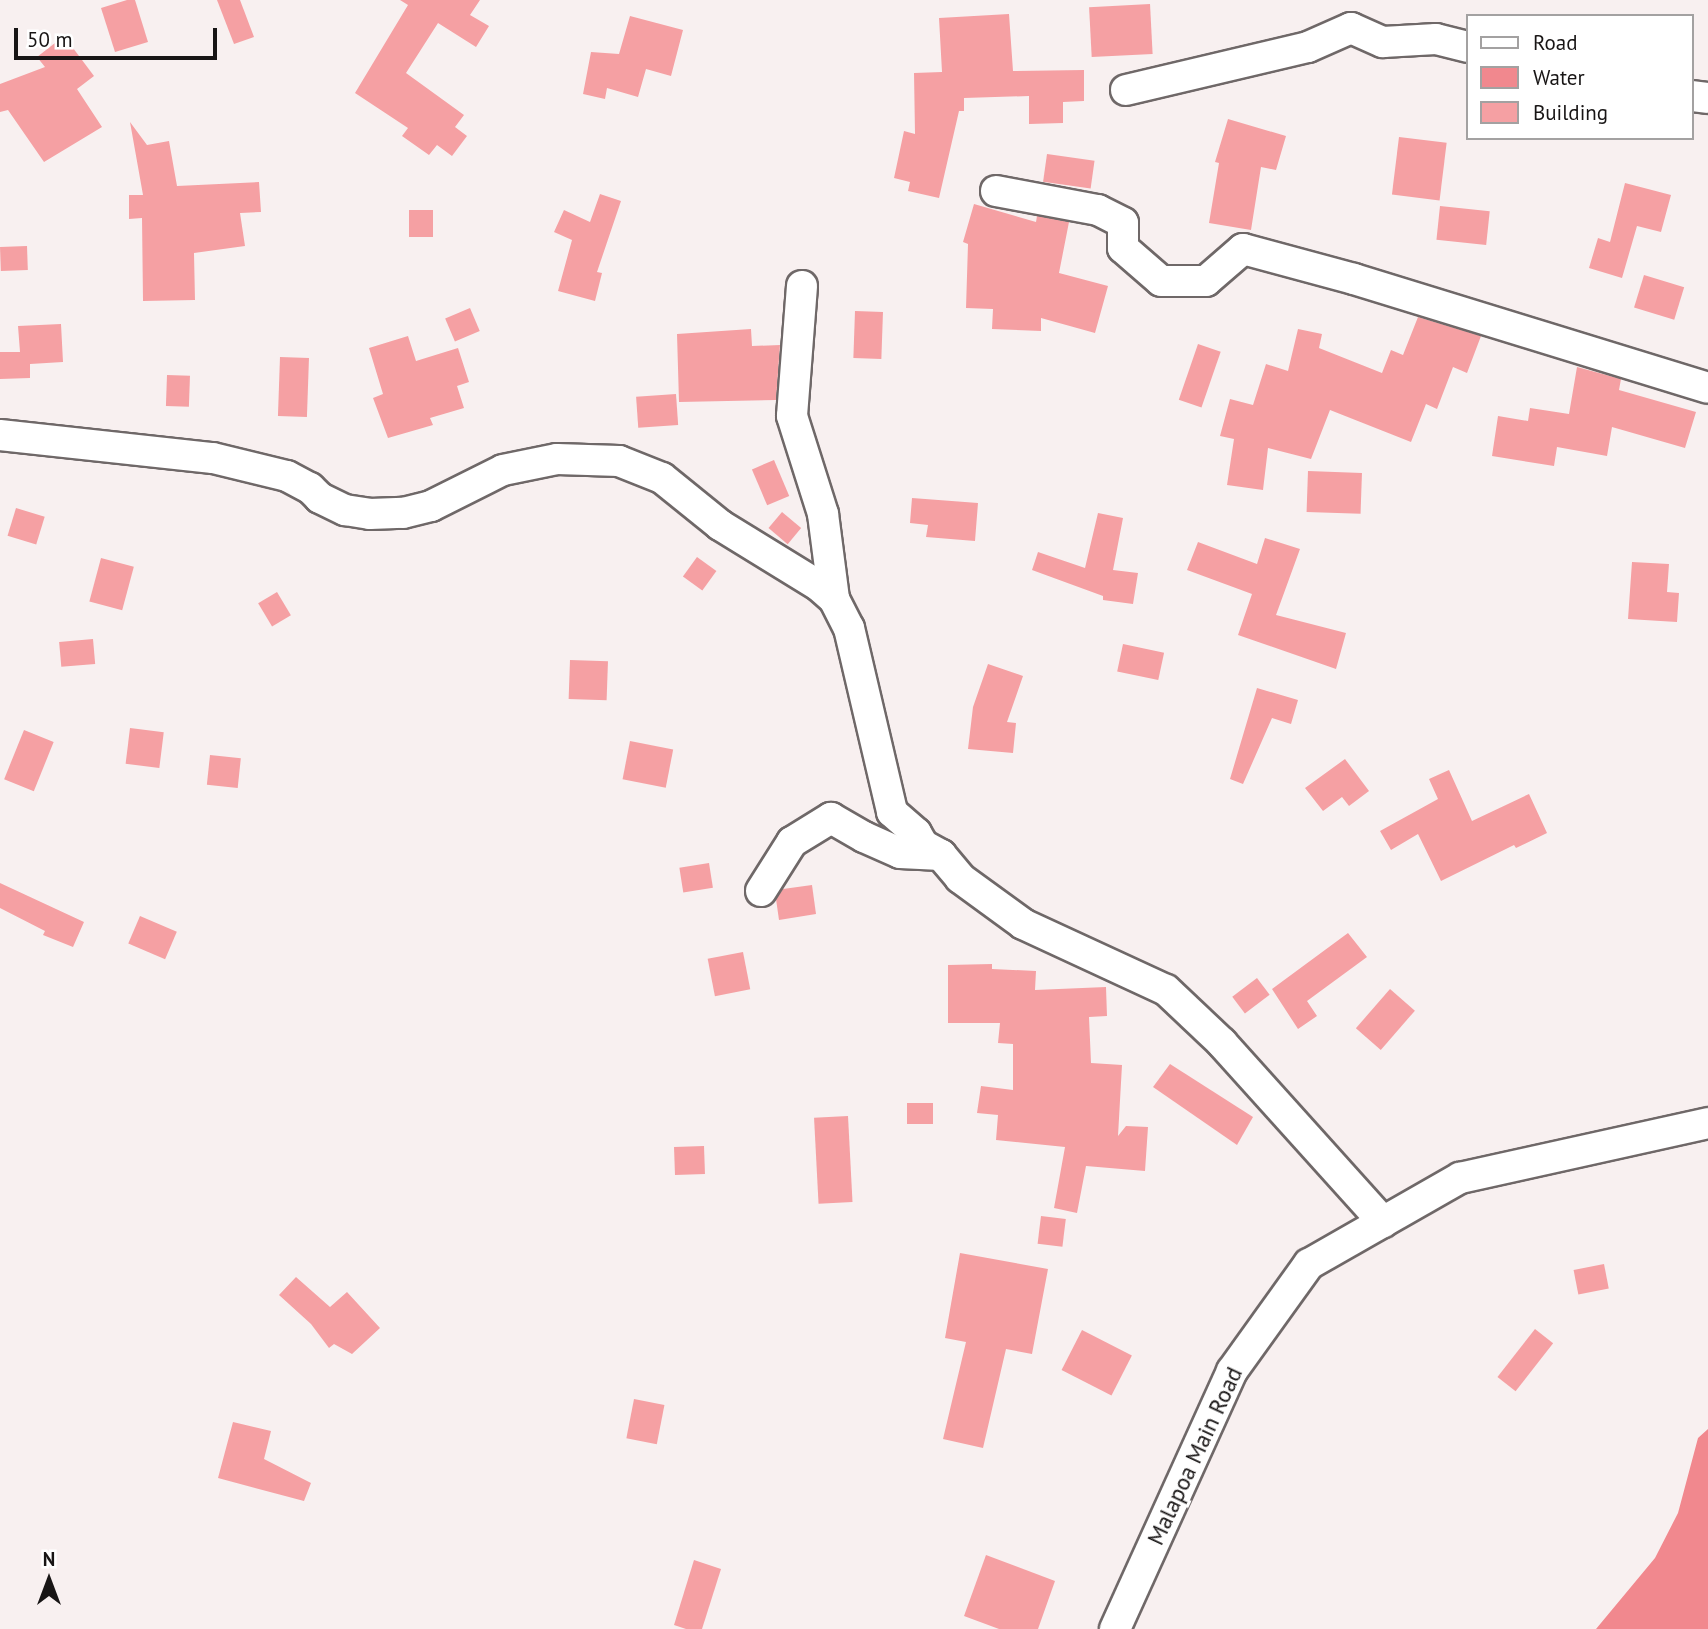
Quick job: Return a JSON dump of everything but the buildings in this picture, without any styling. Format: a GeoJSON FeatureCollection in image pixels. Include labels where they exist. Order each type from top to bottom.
{"type":"FeatureCollection","features":[{"type":"Feature","properties":{"kind":"street"},"geometry":{"type":"LineString","coordinates":[[1126,90],[1308,47],[1350,28],[1383,42],[1436,39],[1466,46]]}},
{"type":"Feature","properties":{"kind":"street"},"geometry":{"type":"LineString","coordinates":[[996,191],[1098,210],[1123,223],[1123,248],[1161,281],[1206,281],[1243,249],[1354,279],[1708,388]]}},
{"type":"Feature","properties":{"kind":"street"},"geometry":{"type":"LineString","coordinates":[[802,286],[792,416],[823,514],[834,599],[849,628],[891,812],[916,833],[923,845],[941,855],[960,878],[1023,924],[1166,990],[1222,1043],[1383,1222]]}},
{"type":"Feature","properties":{"kind":"street"},"geometry":{"type":"LineString","coordinates":[[0,435],[213,458],[287,476],[310,488],[320,498],[345,510],[370,514],[403,513],[431,506],[503,470],[527,463],[557,459],[619,461],[662,478],[720,525],[819,586],[834,599]]}},
{"type":"Feature","properties":{"kind":"street"},"geometry":{"type":"LineString","coordinates":[[761,891],[792,842],[831,818],[900,853],[941,855]]}},
{"type":"Feature","properties":{"kind":"street","name":"Malapoa Main Road"},"geometry":{"type":"LineString","coordinates":[[1115,1629],[1232,1371],[1309,1264],[1461,1178],[1708,1123]]}},
{"type":"Feature","properties":{"kind":"water"},"geometry":{"type":"Polygon","coordinates":[[[1708,1429],[1708,1629],[1596,1629],[1655,1558],[1678,1513],[1698,1438],[1708,1429]]]}}]}
